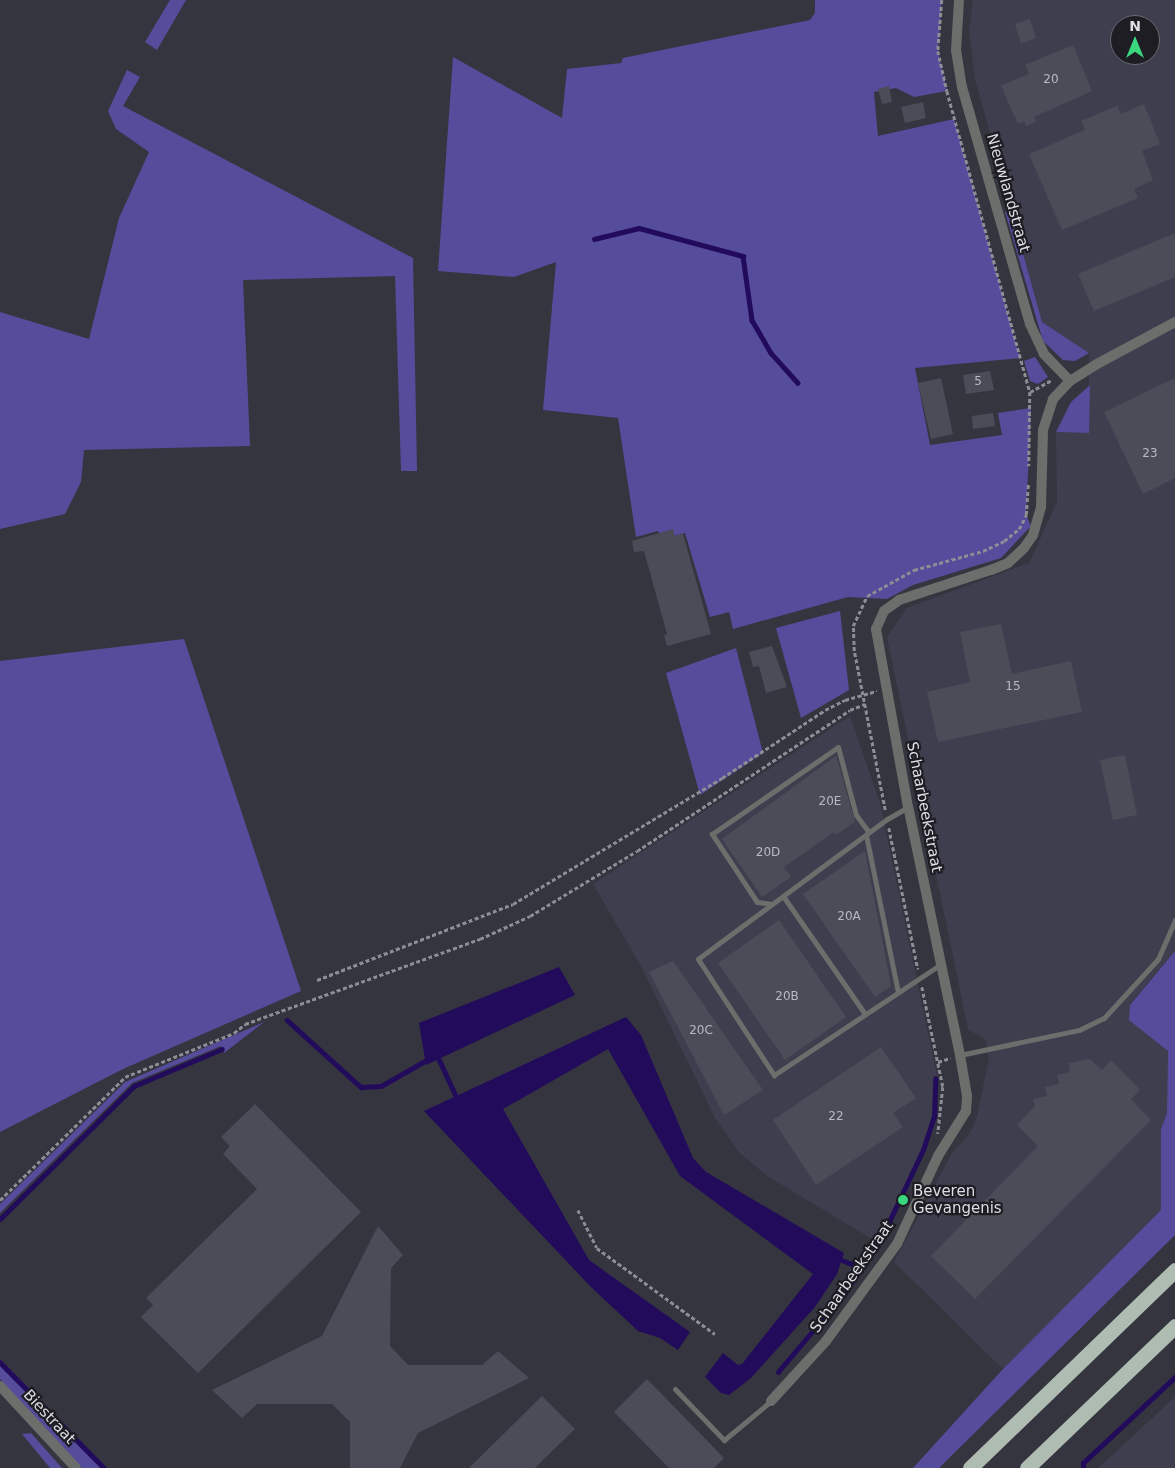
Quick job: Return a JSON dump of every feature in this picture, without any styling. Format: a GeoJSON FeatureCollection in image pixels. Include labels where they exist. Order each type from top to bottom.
{"type":"FeatureCollection","features":[{"type":"Feature","properties":{"kind":"highway"},"geometry":{"type":"LineString","coordinates":[[970,1468],[1175,1270]]}},
{"type":"Feature","properties":{"kind":"highway"},"geometry":{"type":"LineString","coordinates":[[1027,1468],[1175,1326]]}},
{"type":"Feature","properties":{"kind":"street","name":"Nieuwlandstraat"},"geometry":{"type":"LineString","coordinates":[[959,0],[956,50],[962,87],[1030,324],[1044,354],[1070,381]]}},
{"type":"Feature","properties":{"kind":"street","name":"Schaarbeekstraat"},"geometry":{"type":"LineString","coordinates":[[771,1401],[826,1341],[897,1244],[938,1156],[966,1111],[967,1096],[960,1055],[908,807],[876,630],[884,611],[921,591],[1008,563],[1033,535],[1041,507],[1043,430],[1053,400],[1070,381],[1175,322]]}},
{"type":"Feature","properties":{"kind":"street","name":"Biestraat"},"geometry":{"type":"LineString","coordinates":[[0,1386],[76,1468]]}},
{"type":"Feature","properties":{"kind":"lane"},"geometry":{"type":"LineString","coordinates":[[773,904],[757,902],[712,834],[838,747],[856,815],[868,833],[898,992]]}},
{"type":"Feature","properties":{"kind":"lane"},"geometry":{"type":"LineString","coordinates":[[908,807],[887,819],[698,959],[774,1075],[941,964]]}},
{"type":"Feature","properties":{"kind":"lane"},"geometry":{"type":"LineString","coordinates":[[784,896],[865,1014]]}},
{"type":"Feature","properties":{"kind":"lane"},"geometry":{"type":"LineString","coordinates":[[960,1055],[1078,1030],[1104,1018],[1158,959],[1175,920]]}},
{"type":"Feature","properties":{"kind":"lane"},"geometry":{"type":"LineString","coordinates":[[675,1389],[724,1440],[771,1401]]}},
{"type":"Feature","properties":{"kind":"path"},"geometry":{"type":"LineString","coordinates":[[942,0],[938,51],[947,92],[1030,392],[1029,472]]}},
{"type":"Feature","properties":{"kind":"path"},"geometry":{"type":"LineString","coordinates":[[1030,392],[1050,380],[1070,381]]}},
{"type":"Feature","properties":{"kind":"path"},"geometry":{"type":"LineString","coordinates":[[938,1156],[936,1139],[943,1088],[887,819],[863,695],[853,626],[867,596],[914,570],[983,551],[1004,541],[1018,529],[1026,515],[1029,481]]}},
{"type":"Feature","properties":{"kind":"path"},"geometry":{"type":"LineString","coordinates":[[316,980],[513,904],[714,783],[825,710],[863,695],[886,689]]}},
{"type":"Feature","properties":{"kind":"path"},"geometry":{"type":"LineString","coordinates":[[0,1200],[125,1078],[234,1033],[245,1024],[480,939],[523,919],[637,851],[850,710],[865,704]]}},
{"type":"Feature","properties":{"kind":"path"},"geometry":{"type":"LineString","coordinates":[[578,1210],[597,1248],[715,1334]]}},
{"type":"Feature","properties":{"kind":"shaded area"},"geometry":{"type":"Polygon","coordinates":[[[170,0],[186,0],[157,50],[145,42],[170,0]]]}},
{"type":"Feature","properties":{"kind":"shaded area"},"geometry":{"type":"Polygon","coordinates":[[[815,0],[942,0],[938,51],[947,91],[914,97],[896,88],[874,92],[878,136],[954,119],[1020,358],[915,368],[930,445],[1002,435],[998,413],[1031,408],[1026,515],[1031,526],[1001,558],[913,585],[887,599],[848,597],[733,629],[729,612],[710,617],[685,533],[661,540],[658,531],[636,537],[618,418],[543,410],[556,262],[514,277],[438,271],[453,57],[562,118],[567,69],[621,63],[623,58],[810,20],[815,13],[815,0]]]}},
{"type":"Feature","properties":{"kind":"shaded area"},"geometry":{"type":"Polygon","coordinates":[[[973,0],[1175,0],[1175,951],[1130,1004],[1168,1050],[1167,1113],[1161,1129],[1161,1210],[1003,1369],[894,1262],[952,1153],[969,1134],[976,1120],[989,1059],[986,1040],[968,1029],[887,637],[907,608],[1029,563],[1057,502],[1056,432],[1089,433],[1089,353],[1042,322],[975,79],[969,29],[973,0]]]}},
{"type":"Feature","properties":{"kind":"shaded area"},"geometry":{"type":"Polygon","coordinates":[[[127,70],[140,77],[123,106],[413,258],[417,471],[401,471],[395,276],[243,280],[250,446],[84,450],[81,482],[65,514],[0,529],[0,312],[89,339],[119,218],[149,152],[116,129],[108,111],[127,70]]]}},
{"type":"Feature","properties":{"kind":"shaded area"},"geometry":{"type":"Polygon","coordinates":[[[1011,210],[1042,322],[1089,353],[1075,361],[1063,360],[1043,341],[1005,212],[1011,210]]]}},
{"type":"Feature","properties":{"kind":"shaded area"},"geometry":{"type":"Polygon","coordinates":[[[1035,357],[1048,377],[1038,384],[1030,381],[1024,361],[1035,357]]]}},
{"type":"Feature","properties":{"kind":"shaded area"},"geometry":{"type":"Polygon","coordinates":[[[1090,385],[1089,433],[1056,432],[1071,402],[1090,385]]]}},
{"type":"Feature","properties":{"kind":"shaded area"},"geometry":{"type":"Polygon","coordinates":[[[840,611],[849,690],[801,718],[776,628],[840,611]]]}},
{"type":"Feature","properties":{"kind":"shaded area"},"geometry":{"type":"Polygon","coordinates":[[[184,639],[301,991],[123,1069],[0,1132],[0,661],[184,639]]]}},
{"type":"Feature","properties":{"kind":"shaded area"},"geometry":{"type":"Polygon","coordinates":[[[736,648],[763,753],[700,795],[666,673],[736,648]]]}},
{"type":"Feature","properties":{"kind":"shaded area"},"geometry":{"type":"Polygon","coordinates":[[[850,716],[880,803],[937,1076],[934,1077],[932,1117],[922,1150],[877,1242],[767,1176],[738,1151],[715,1118],[641,966],[593,884],[850,716]]]}},
{"type":"Feature","properties":{"kind":"shaded area"},"geometry":{"type":"Polygon","coordinates":[[[1175,951],[1175,1235],[939,1468],[913,1468],[1003,1369],[1161,1210],[1161,1129],[1167,1113],[1168,1051],[1129,1020],[1130,1005],[1175,951]]]}},
{"type":"Feature","properties":{"kind":"shaded area"},"geometry":{"type":"Polygon","coordinates":[[[559,967],[575,995],[426,1065],[419,1023],[559,967]]]}},
{"type":"Feature","properties":{"kind":"shaded area"},"geometry":{"type":"Polygon","coordinates":[[[626,1017],[641,1035],[693,1158],[706,1172],[844,1253],[837,1274],[815,1307],[751,1378],[729,1395],[721,1393],[705,1377],[723,1353],[738,1365],[742,1364],[813,1274],[680,1176],[608,1049],[503,1109],[589,1260],[690,1332],[678,1350],[660,1338],[638,1331],[591,1287],[424,1111],[626,1017]]]}},
{"type":"Feature","properties":{"kind":"shaded area"},"geometry":{"type":"Polygon","coordinates":[[[264,1022],[224,1053],[221,1046],[132,1083],[0,1213],[0,1204],[125,1082],[264,1022]]]}},
{"type":"Feature","properties":{"kind":"shaded area"},"geometry":{"type":"Polygon","coordinates":[[[0,1366],[101,1468],[82,1468],[0,1379],[0,1366]]]}},
{"type":"Feature","properties":{"kind":"shaded area"},"geometry":{"type":"Polygon","coordinates":[[[1175,1397],[1175,1468],[1098,1468],[1175,1397]]]}},
{"type":"Feature","properties":{"kind":"shaded area"},"geometry":{"type":"Polygon","coordinates":[[[31,1433],[62,1468],[50,1468],[22,1434],[31,1433]]]}},
{"type":"Feature","properties":{"kind":"building"},"geometry":{"type":"Polygon","coordinates":[[[1030,19],[1036,38],[1021,44],[1015,24],[1030,19]]]}},
{"type":"Feature","properties":{"kind":"building"},"geometry":{"type":"Polygon","coordinates":[[[1073,45],[1092,91],[1034,117],[1036,122],[1026,126],[1024,121],[1018,124],[1001,86],[1029,74],[1025,65],[1073,45]]]}},
{"type":"Feature","properties":{"kind":"building"},"geometry":{"type":"Polygon","coordinates":[[[889,86],[892,102],[882,104],[878,89],[889,86]]]}},
{"type":"Feature","properties":{"kind":"building"},"geometry":{"type":"Polygon","coordinates":[[[923,102],[926,118],[905,123],[901,107],[923,102]]]}},
{"type":"Feature","properties":{"kind":"building"},"geometry":{"type":"Polygon","coordinates":[[[1144,104],[1160,144],[1142,151],[1153,180],[1134,189],[1138,198],[1062,230],[1029,154],[1085,130],[1081,121],[1117,106],[1121,114],[1144,104]]]}},
{"type":"Feature","properties":{"kind":"building"},"geometry":{"type":"Polygon","coordinates":[[[1175,233],[1175,277],[1094,311],[1078,274],[1175,233]]]}},
{"type":"Feature","properties":{"kind":"building"},"geometry":{"type":"Polygon","coordinates":[[[990,371],[994,390],[966,394],[963,375],[990,371]]]}},
{"type":"Feature","properties":{"kind":"building"},"geometry":{"type":"Polygon","coordinates":[[[941,378],[953,434],[931,439],[918,383],[941,378]]]}},
{"type":"Feature","properties":{"kind":"building"},"geometry":{"type":"Polygon","coordinates":[[[1175,378],[1175,478],[1143,494],[1104,412],[1175,378]]]}},
{"type":"Feature","properties":{"kind":"building"},"geometry":{"type":"Polygon","coordinates":[[[993,413],[995,426],[973,429],[972,416],[993,413]]]}},
{"type":"Feature","properties":{"kind":"building"},"geometry":{"type":"Polygon","coordinates":[[[673,529],[675,536],[683,534],[711,634],[667,646],[664,635],[667,634],[644,551],[634,552],[632,541],[673,529]]]}},
{"type":"Feature","properties":{"kind":"building"},"geometry":{"type":"Polygon","coordinates":[[[1001,624],[1012,674],[1071,661],[1082,712],[938,742],[927,692],[970,682],[960,632],[1001,624]]]}},
{"type":"Feature","properties":{"kind":"building"},"geometry":{"type":"Polygon","coordinates":[[[772,646],[787,687],[766,693],[759,666],[753,667],[749,652],[772,646]]]}},
{"type":"Feature","properties":{"kind":"building"},"geometry":{"type":"Polygon","coordinates":[[[1125,755],[1137,815],[1113,820],[1100,760],[1125,755]]]}},
{"type":"Feature","properties":{"kind":"building"},"geometry":{"type":"Polygon","coordinates":[[[836,756],[855,822],[836,835],[834,832],[784,867],[791,877],[762,897],[722,839],[836,756]]]}},
{"type":"Feature","properties":{"kind":"building"},"geometry":{"type":"Polygon","coordinates":[[[865,851],[891,986],[875,997],[803,894],[865,851]]]}},
{"type":"Feature","properties":{"kind":"building"},"geometry":{"type":"Polygon","coordinates":[[[779,920],[846,1017],[785,1060],[718,963],[779,920]]]}},
{"type":"Feature","properties":{"kind":"building"},"geometry":{"type":"Polygon","coordinates":[[[673,961],[763,1090],[724,1115],[649,972],[673,961]]]}},
{"type":"Feature","properties":{"kind":"building"},"geometry":{"type":"Polygon","coordinates":[[[881,1047],[916,1098],[893,1113],[903,1127],[816,1185],[773,1120],[881,1047]]]}},
{"type":"Feature","properties":{"kind":"building"},"geometry":{"type":"Polygon","coordinates":[[[1090,1059],[1102,1070],[1111,1060],[1140,1090],[1131,1099],[1151,1120],[975,1299],[931,1256],[1038,1146],[1017,1125],[1035,1106],[1033,1099],[1047,1096],[1045,1087],[1059,1084],[1057,1075],[1070,1072],[1069,1063],[1090,1059]]]}},
{"type":"Feature","properties":{"kind":"building"},"geometry":{"type":"Polygon","coordinates":[[[255,1104],[361,1212],[198,1373],[141,1317],[153,1305],[146,1298],[257,1189],[223,1154],[230,1146],[221,1137],[255,1104]]]}},
{"type":"Feature","properties":{"kind":"building"},"geometry":{"type":"Polygon","coordinates":[[[378,1226],[403,1255],[391,1268],[390,1346],[408,1365],[482,1365],[498,1351],[529,1378],[418,1433],[400,1468],[350,1468],[350,1422],[332,1404],[257,1404],[242,1418],[212,1390],[322,1336],[378,1226]]]}},
{"type":"Feature","properties":{"kind":"building"},"geometry":{"type":"Polygon","coordinates":[[[647,1379],[724,1458],[714,1468],[669,1468],[614,1412],[647,1379]]]}},
{"type":"Feature","properties":{"kind":"building"},"geometry":{"type":"Polygon","coordinates":[[[542,1396],[575,1429],[535,1468],[469,1468],[542,1396]]]}},
{"type":"Feature","properties":{"kind":"waterway"},"geometry":{"type":"LineString","coordinates":[[594,239],[639,228],[743,256],[752,320],[771,353],[798,383]]}},
{"type":"Feature","properties":{"kind":"waterway"},"geometry":{"type":"LineString","coordinates":[[287,1020],[361,1087],[381,1086],[425,1061]]}},
{"type":"Feature","properties":{"kind":"waterway"},"geometry":{"type":"LineString","coordinates":[[0,1219],[134,1086],[222,1049]]}},
{"type":"Feature","properties":{"kind":"waterway"},"geometry":{"type":"LineString","coordinates":[[439,1059],[456,1096]]}},
{"type":"Feature","properties":{"kind":"waterway"},"geometry":{"type":"LineString","coordinates":[[778,1372],[843,1295],[879,1243],[923,1150],[934,1117],[935,1079]]}},
{"type":"Feature","properties":{"kind":"waterway"},"geometry":{"type":"LineString","coordinates":[[842,1260],[861,1268]]}},
{"type":"Feature","properties":{"kind":"waterway"},"geometry":{"type":"LineString","coordinates":[[0,1362],[104,1468]]}},
{"type":"Feature","properties":{"kind":"waterway"},"geometry":{"type":"LineString","coordinates":[[1083,1468],[1083,1463],[1175,1377]]}},
{"type":"Feature","properties":{"kind":"place","name":"Beveren Gevangenis"},"geometry":{"type":"Point","coordinates":[903,1200]}}]}
